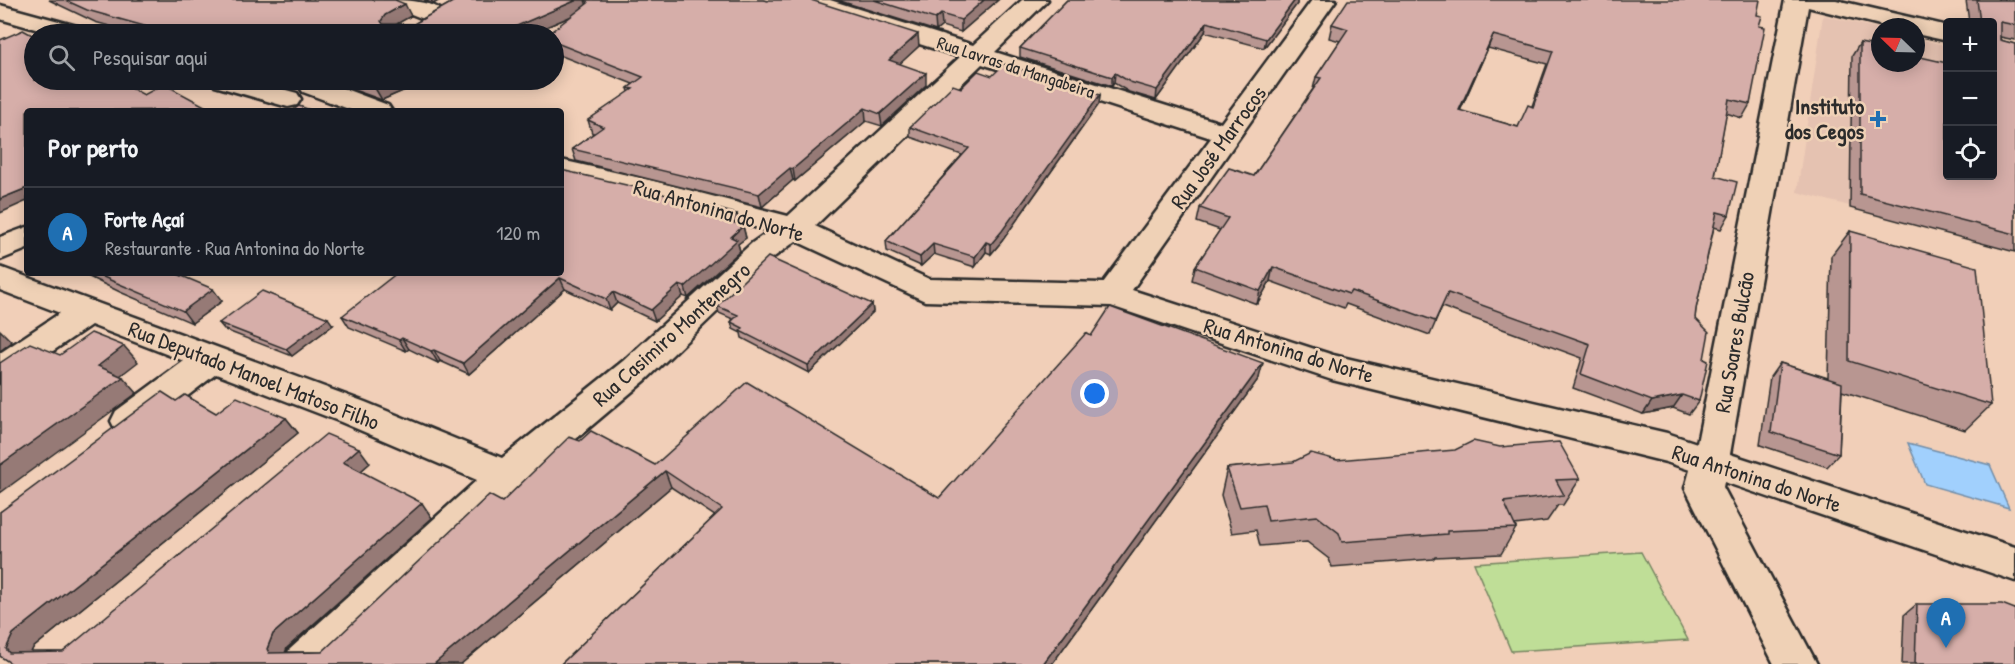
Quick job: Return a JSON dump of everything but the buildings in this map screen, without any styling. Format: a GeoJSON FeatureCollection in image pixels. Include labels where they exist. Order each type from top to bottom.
{"type":"FeatureCollection","features":[{"type":"Feature","properties":{"kind":"street"},"geometry":{"type":"LineString","coordinates":[[396,0],[444,10],[420,24]]}},
{"type":"Feature","properties":{"kind":"street","name":"Rua Lavras da Mangabeira"},"geometry":{"type":"LineString","coordinates":[[806,0],[1227,135]]}},
{"type":"Feature","properties":{"kind":"street","name":"Rua Casimiro Montenegro"},"geometry":{"type":"LineString","coordinates":[[304,664],[506,476],[636,370],[763,250],[794,228],[1036,0]]}},
{"type":"Feature","properties":{"kind":"street","name":"Rua José Marrocos"},"geometry":{"type":"LineString","coordinates":[[1112,295],[1324,0]]}},
{"type":"Feature","properties":{"kind":"street","name":"Rua Soares Bulcão"},"geometry":{"type":"LineString","coordinates":[[1796,664],[1704,488],[1715,442],[1797,0]]}},
{"type":"Feature","properties":{"kind":"street"},"geometry":{"type":"LineString","coordinates":[[1806,0],[1943,33]]}},
{"type":"Feature","properties":{"kind":"street"},"geometry":{"type":"LineString","coordinates":[[0,12],[43,24]]}},
{"type":"Feature","properties":{"kind":"street"},"geometry":{"type":"LineString","coordinates":[[246,90],[278,105],[305,90]]}},
{"type":"Feature","properties":{"kind":"street"},"geometry":{"type":"LineString","coordinates":[[333,90],[372,108]]}},
{"type":"Feature","properties":{"kind":"street","name":"Rua Antonina do Norte"},"geometry":{"type":"LineString","coordinates":[[564,170],[654,190],[794,228],[925,290],[1112,295],[1332,367],[1667,448],[2015,564]]}},
{"type":"Feature","properties":{"kind":"street"},"geometry":{"type":"LineString","coordinates":[[0,250],[24,238]]}},
{"type":"Feature","properties":{"kind":"street","name":"Rua Deputado Manoel Matoso Filho"},"geometry":{"type":"LineString","coordinates":[[0,278],[213,358],[339,423],[506,476]]}},
{"type":"Feature","properties":{"kind":"street"},"geometry":{"type":"LineString","coordinates":[[0,370],[88,311]]}},
{"type":"Feature","properties":{"kind":"street"},"geometry":{"type":"LineString","coordinates":[[102,441],[213,358]]}},
{"type":"Feature","properties":{"kind":"shaded area","name":"Instituto dos Cegos"},"geometry":{"type":"Polygon","coordinates":[[[1823,15],[1871,27],[1871,72],[1925,72],[1925,40],[1943,45],[1943,180],[1993,180],[2015,250],[1797,192],[1823,15]]]}},
{"type":"Feature","properties":{"kind":"green space"},"geometry":{"type":"Polygon","coordinates":[[[1641,552],[1688,640],[1511,651],[1474,563],[1641,552]]]}},
{"type":"Feature","properties":{"kind":"water"},"geometry":{"type":"Polygon","coordinates":[[[1908,443],[1990,465],[2009,508],[1925,484],[1908,443]]]}},
{"type":"Feature","properties":{"kind":"place","name":"Instituto dos Cegos"},"geometry":{"type":"Point","coordinates":[1878,119]}},
{"type":"Feature","properties":{"kind":"place","name":"Forte Açaí"},"geometry":{"type":"Point","coordinates":[1946,648]}}]}
